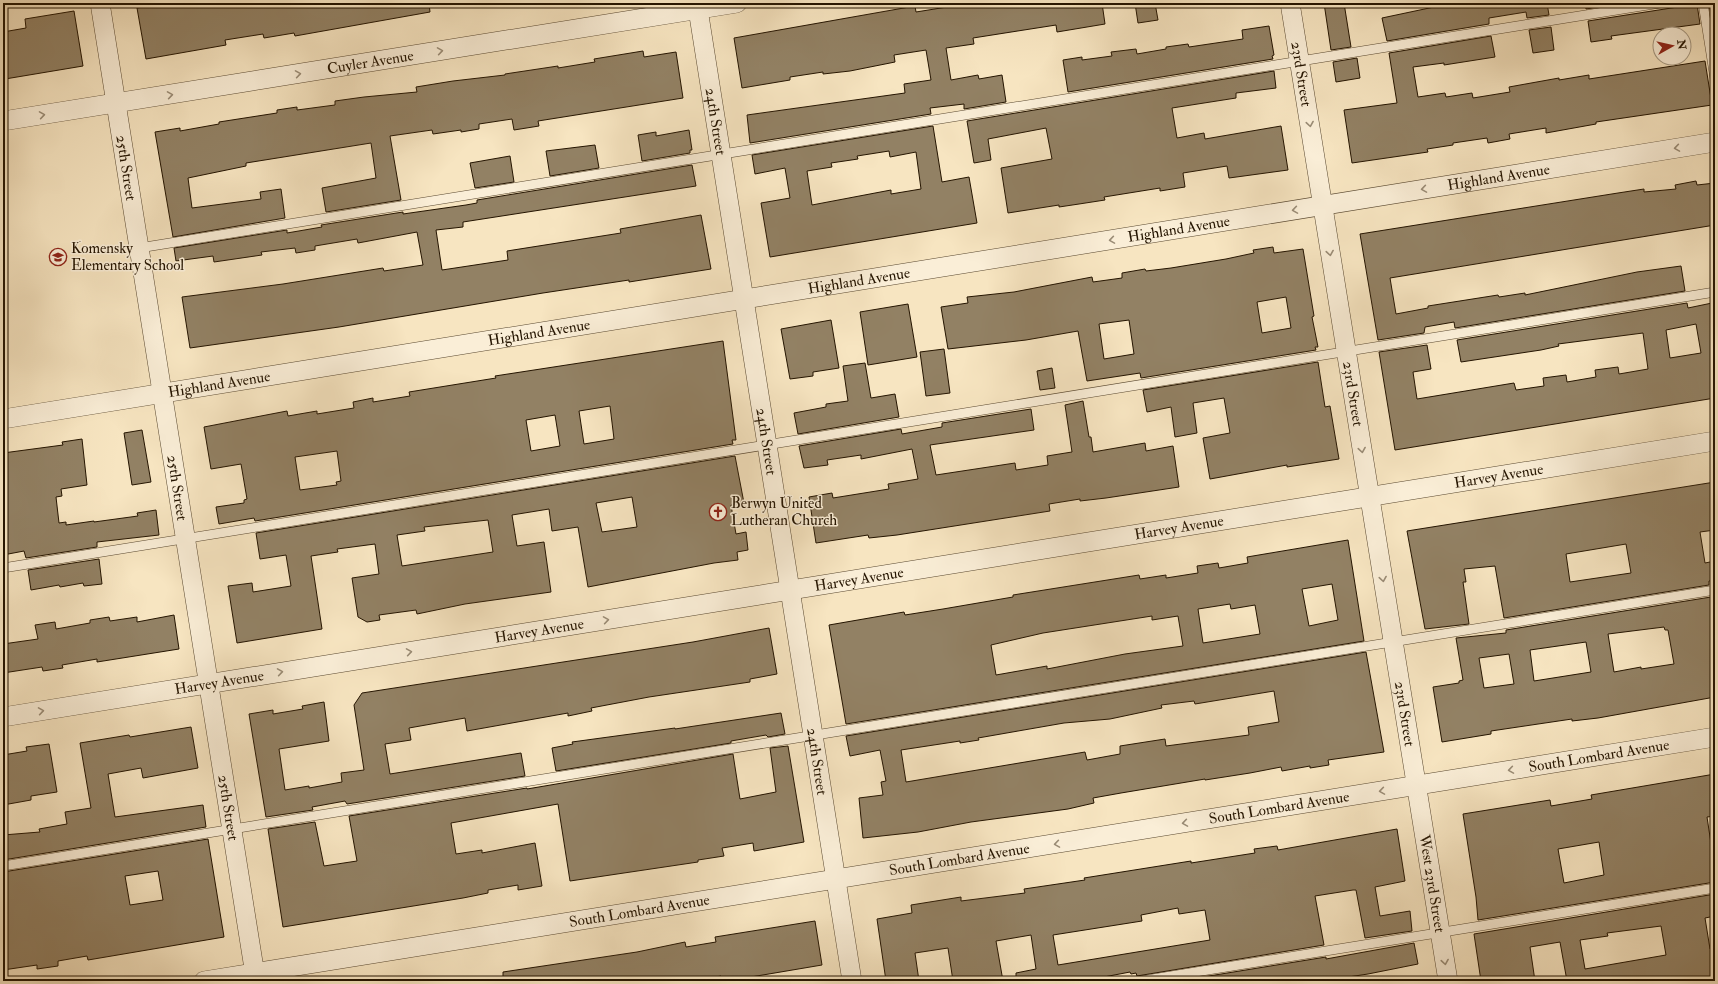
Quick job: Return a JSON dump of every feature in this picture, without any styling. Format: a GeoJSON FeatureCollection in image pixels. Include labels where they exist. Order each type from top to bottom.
{"type":"FeatureCollection","features":[{"type":"Feature","properties":{"kind":"street","name":"25th Street"},"geometry":{"type":"LineString","coordinates":[[100,3],[255,977]]}},
{"type":"Feature","properties":{"kind":"street","name":"Cuyler Avenue"},"geometry":{"type":"LineString","coordinates":[[3,122],[698,6],[737,3]]}},
{"type":"Feature","properties":{"kind":"street","name":"23rd Street"},"geometry":{"type":"LineString","coordinates":[[1290,3],[1416,786]]}},
{"type":"Feature","properties":{"kind":"street","name":"24th Street"},"geometry":{"type":"LineString","coordinates":[[698,6],[812,736],[852,981]]}},
{"type":"Feature","properties":{"kind":"street","name":"Highland Avenue"},"geometry":{"type":"LineString","coordinates":[[3,420],[1715,142]]}},
{"type":"Feature","properties":{"kind":"street","name":"Harvey Avenue"},"geometry":{"type":"LineString","coordinates":[[3,717],[1715,441]]}},
{"type":"Feature","properties":{"kind":"street","name":"South Lombard Avenue"},"geometry":{"type":"LineString","coordinates":[[204,981],[255,977],[835,879],[1715,737]]}},
{"type":"Feature","properties":{"kind":"street","name":"West 23rd Street"},"geometry":{"type":"LineString","coordinates":[[1416,786],[1448,981]]}},
{"type":"Feature","properties":{"kind":"lane"},"geometry":{"type":"LineString","coordinates":[[138,248],[1660,3]]}},
{"type":"Feature","properties":{"kind":"lane"},"geometry":{"type":"LineString","coordinates":[[1703,3],[1715,79]]}},
{"type":"Feature","properties":{"kind":"lane"},"geometry":{"type":"LineString","coordinates":[[3,568],[1715,292]]}},
{"type":"Feature","properties":{"kind":"lane"},"geometry":{"type":"LineString","coordinates":[[3,866],[1715,590]]}},
{"type":"Feature","properties":{"kind":"lane"},"geometry":{"type":"LineString","coordinates":[[1140,981],[1715,888]]}},
{"type":"Feature","properties":{"kind":"building"},"geometry":{"type":"Polygon","coordinates":[[[190,3],[429,3],[430,12],[295,36],[294,33],[264,38],[263,34],[225,40],[226,45],[146,59],[137,8],[161,4],[161,7],[190,3]]]}},
{"type":"Feature","properties":{"kind":"building"},"geometry":{"type":"Polygon","coordinates":[[[946,3],[1102,3],[1105,24],[1057,32],[1056,25],[973,38],[974,44],[946,48],[951,80],[978,75],[979,79],[1002,75],[1006,102],[964,109],[964,104],[930,108],[931,114],[750,143],[747,115],[905,93],[904,84],[931,80],[926,50],[894,55],[895,62],[850,71],[823,74],[823,72],[790,77],[790,80],[742,88],[734,38],[915,6],[916,12],[947,7],[946,3]]]}},
{"type":"Feature","properties":{"kind":"building"},"geometry":{"type":"Polygon","coordinates":[[[1135,3],[1155,3],[1158,20],[1138,23],[1135,3]]]}},
{"type":"Feature","properties":{"kind":"building"},"geometry":{"type":"Polygon","coordinates":[[[1324,3],[1344,3],[1351,47],[1331,50],[1324,3]]]}},
{"type":"Feature","properties":{"kind":"building"},"geometry":{"type":"Polygon","coordinates":[[[1433,3],[1453,3],[1453,6],[1477,3],[1547,3],[1549,15],[1527,18],[1526,12],[1489,18],[1489,24],[1387,41],[1382,18],[1434,7],[1433,3]]]}},
{"type":"Feature","properties":{"kind":"building"},"geometry":{"type":"Polygon","coordinates":[[[1585,3],[1622,3],[1586,9],[1585,3]]]}},
{"type":"Feature","properties":{"kind":"building"},"geometry":{"type":"Polygon","coordinates":[[[1709,3],[1715,3],[1715,21],[1712,22],[1709,3]]]}},
{"type":"Feature","properties":{"kind":"building"},"geometry":{"type":"Polygon","coordinates":[[[1697,4],[1700,24],[1685,26],[1652,26],[1652,30],[1611,36],[1612,39],[1591,42],[1588,21],[1697,4]]]}},
{"type":"Feature","properties":{"kind":"building"},"geometry":{"type":"Polygon","coordinates":[[[74,11],[83,66],[5,79],[3,65],[3,32],[26,28],[25,19],[74,11]]]}},
{"type":"Feature","properties":{"kind":"building"},"geometry":{"type":"Polygon","coordinates":[[[1269,26],[1274,55],[1272,56],[1273,59],[1068,92],[1063,60],[1082,57],[1082,60],[1112,56],[1111,52],[1136,49],[1137,54],[1166,49],[1166,47],[1188,44],[1189,47],[1243,39],[1242,30],[1269,26]]]}},
{"type":"Feature","properties":{"kind":"building"},"geometry":{"type":"Polygon","coordinates":[[[1551,27],[1554,50],[1533,53],[1529,30],[1551,27]]]}},
{"type":"Feature","properties":{"kind":"building"},"geometry":{"type":"Polygon","coordinates":[[[1491,36],[1495,57],[1444,65],[1444,63],[1413,67],[1418,97],[1445,93],[1446,97],[1472,93],[1473,98],[1510,92],[1509,87],[1559,78],[1559,80],[1589,75],[1589,79],[1673,66],[1692,66],[1692,63],[1705,61],[1712,105],[1596,122],[1596,124],[1546,133],[1546,128],[1509,134],[1510,139],[1488,143],[1487,138],[1453,143],[1453,145],[1427,149],[1428,152],[1352,163],[1344,110],[1397,103],[1389,53],[1491,36]]]}},
{"type":"Feature","properties":{"kind":"building"},"geometry":{"type":"Polygon","coordinates":[[[643,51],[644,57],[676,52],[683,98],[538,121],[539,126],[514,130],[512,119],[479,124],[479,129],[461,132],[461,130],[433,134],[432,130],[390,136],[401,200],[326,212],[322,188],[376,178],[371,143],[246,163],[246,166],[188,178],[192,208],[261,199],[260,192],[281,189],[285,218],[173,237],[155,132],[180,128],[180,131],[219,124],[219,122],[277,113],[277,110],[297,107],[297,110],[335,105],[335,101],[417,92],[416,87],[558,66],[558,68],[595,62],[594,59],[643,51]]]}},
{"type":"Feature","properties":{"kind":"building"},"geometry":{"type":"Polygon","coordinates":[[[1357,58],[1360,78],[1336,82],[1333,62],[1357,58]]]}},
{"type":"Feature","properties":{"kind":"building"},"geometry":{"type":"Polygon","coordinates":[[[1274,71],[1276,88],[1236,93],[1236,98],[1172,108],[1177,138],[1204,133],[1205,139],[1281,126],[1288,170],[1229,178],[1227,166],[1183,173],[1185,187],[1160,191],[1160,188],[1104,197],[1105,200],[1008,213],[1001,168],[1052,159],[1046,128],[988,139],[991,160],[974,163],[967,121],[1274,71]]]}},
{"type":"Feature","properties":{"kind":"building"},"geometry":{"type":"Polygon","coordinates":[[[933,126],[942,182],[969,177],[977,223],[770,257],[761,203],[790,198],[785,168],[755,174],[752,155],[933,126]],[[889,151],[857,156],[858,159],[831,163],[832,167],[807,171],[812,205],[891,190],[891,194],[921,189],[916,152],[890,157],[889,151]]]}},
{"type":"Feature","properties":{"kind":"building"},"geometry":{"type":"Polygon","coordinates":[[[689,130],[692,150],[690,150],[690,153],[642,161],[638,135],[656,132],[656,136],[689,130]]]}},
{"type":"Feature","properties":{"kind":"building"},"geometry":{"type":"Polygon","coordinates":[[[595,145],[599,168],[550,176],[546,151],[595,145]]]}},
{"type":"Feature","properties":{"kind":"building"},"geometry":{"type":"Polygon","coordinates":[[[510,156],[514,182],[475,188],[470,163],[510,156]]]}},
{"type":"Feature","properties":{"kind":"building"},"geometry":{"type":"Polygon","coordinates":[[[692,165],[696,186],[463,222],[463,227],[436,230],[442,270],[508,260],[507,251],[621,233],[620,229],[701,215],[711,269],[629,282],[629,280],[543,293],[339,327],[190,348],[182,297],[283,284],[383,268],[384,271],[423,265],[417,232],[358,243],[357,239],[315,246],[315,250],[296,253],[295,248],[261,252],[262,255],[214,262],[213,256],[176,261],[174,248],[287,230],[287,233],[322,227],[321,225],[403,212],[403,214],[466,205],[477,203],[477,200],[692,165]]]}},
{"type":"Feature","properties":{"kind":"building"},"geometry":{"type":"Polygon","coordinates":[[[1696,181],[1697,185],[1715,183],[1715,225],[1390,278],[1396,314],[1428,308],[1428,306],[1498,295],[1499,297],[1525,293],[1525,295],[1637,272],[1681,266],[1685,291],[1455,328],[1454,322],[1425,327],[1424,333],[1378,340],[1360,234],[1644,189],[1644,192],[1676,189],[1675,185],[1696,181]]]}},
{"type":"Feature","properties":{"kind":"building"},"geometry":{"type":"Polygon","coordinates":[[[1273,247],[1274,253],[1303,249],[1314,316],[1312,317],[1318,347],[1315,347],[1316,350],[1141,378],[1140,373],[1087,381],[1078,331],[1026,340],[948,349],[941,307],[968,303],[967,297],[1014,292],[1092,277],[1093,282],[1122,278],[1122,273],[1145,269],[1146,271],[1171,268],[1226,259],[1254,253],[1253,250],[1273,247]],[[1286,297],[1257,302],[1262,333],[1291,328],[1286,297]],[[1129,320],[1099,324],[1104,359],[1134,354],[1129,320]]]}},
{"type":"Feature","properties":{"kind":"building"},"geometry":{"type":"Polygon","coordinates":[[[1687,303],[1688,308],[1712,303],[1715,320],[1715,398],[1395,450],[1379,352],[1427,345],[1431,369],[1413,372],[1417,399],[1514,383],[1516,390],[1544,386],[1543,378],[1566,375],[1567,382],[1596,377],[1595,370],[1618,367],[1619,374],[1648,369],[1643,333],[1558,344],[1559,346],[1541,350],[1461,362],[1457,340],[1687,303]],[[1696,324],[1666,330],[1670,358],[1701,353],[1696,324]]]}},
{"type":"Feature","properties":{"kind":"building"},"geometry":{"type":"Polygon","coordinates":[[[908,304],[917,357],[868,365],[860,312],[908,304]]]}},
{"type":"Feature","properties":{"kind":"building"},"geometry":{"type":"Polygon","coordinates":[[[831,320],[839,368],[813,372],[813,376],[790,379],[781,329],[831,320]]]}},
{"type":"Feature","properties":{"kind":"building"},"geometry":{"type":"Polygon","coordinates":[[[723,341],[736,440],[732,440],[733,444],[255,521],[254,518],[219,524],[216,507],[244,503],[244,500],[247,499],[241,464],[211,469],[204,427],[287,411],[288,416],[317,411],[317,414],[354,408],[353,402],[373,398],[373,402],[410,396],[409,392],[496,378],[495,376],[723,341]],[[610,406],[579,411],[584,444],[614,439],[610,406]],[[555,415],[526,420],[531,451],[560,446],[555,415]],[[337,451],[295,457],[300,490],[337,485],[336,482],[341,481],[337,451]]]}},
{"type":"Feature","properties":{"kind":"building"},"geometry":{"type":"Polygon","coordinates":[[[944,349],[950,393],[926,396],[920,352],[944,349]]]}},
{"type":"Feature","properties":{"kind":"building"},"geometry":{"type":"Polygon","coordinates":[[[1318,362],[1325,407],[1330,406],[1339,459],[1287,467],[1287,465],[1210,479],[1203,438],[1230,433],[1224,398],[1193,403],[1197,433],[1175,437],[1171,407],[1147,412],[1143,390],[1318,362]]]}},
{"type":"Feature","properties":{"kind":"building"},"geometry":{"type":"Polygon","coordinates":[[[865,363],[871,398],[895,394],[899,417],[798,434],[794,413],[826,407],[826,404],[848,401],[843,366],[865,363]]]}},
{"type":"Feature","properties":{"kind":"building"},"geometry":{"type":"Polygon","coordinates":[[[1052,368],[1055,388],[1040,390],[1037,371],[1052,368]]]}},
{"type":"Feature","properties":{"kind":"building"},"geometry":{"type":"Polygon","coordinates":[[[1083,401],[1093,452],[1145,443],[1146,451],[1173,446],[1179,487],[1106,498],[1080,501],[1080,499],[1049,504],[1050,511],[897,535],[869,538],[868,535],[816,543],[809,497],[832,493],[833,498],[889,489],[888,484],[918,479],[912,449],[861,459],[861,455],[827,460],[828,465],[804,468],[799,446],[901,429],[902,434],[942,427],[942,423],[1031,409],[1034,430],[930,445],[936,475],[1015,463],[1016,470],[1048,465],[1047,456],[1072,452],[1065,405],[1083,401]]]}},
{"type":"Feature","properties":{"kind":"building"},"geometry":{"type":"Polygon","coordinates":[[[142,430],[151,482],[132,485],[124,433],[142,430]]]}},
{"type":"Feature","properties":{"kind":"building"},"geometry":{"type":"Polygon","coordinates":[[[82,439],[87,485],[61,489],[62,496],[56,497],[59,523],[66,522],[66,525],[94,522],[138,516],[137,513],[156,510],[159,535],[97,542],[97,547],[26,558],[24,551],[3,555],[3,453],[63,445],[62,442],[82,439]]]}},
{"type":"Feature","properties":{"kind":"building"},"geometry":{"type":"Polygon","coordinates":[[[735,456],[744,503],[731,505],[736,534],[746,532],[748,550],[737,552],[738,560],[714,563],[588,587],[578,527],[552,531],[549,509],[512,515],[517,546],[544,542],[551,592],[465,604],[417,614],[416,610],[379,615],[380,620],[367,622],[358,617],[352,578],[379,574],[375,544],[337,549],[338,552],[311,556],[322,629],[237,643],[228,586],[252,583],[253,592],[291,586],[286,555],[260,559],[256,533],[735,456]],[[632,497],[596,503],[602,532],[637,527],[632,497]],[[488,520],[424,527],[425,531],[397,535],[402,566],[493,552],[488,520]]]}},
{"type":"Feature","properties":{"kind":"building"},"geometry":{"type":"Polygon","coordinates":[[[1715,482],[1715,530],[1700,532],[1705,563],[1715,561],[1715,580],[1709,581],[1709,585],[1504,618],[1495,566],[1464,569],[1466,582],[1463,582],[1469,624],[1425,629],[1407,531],[1715,482]],[[1626,544],[1566,554],[1570,582],[1631,573],[1626,544]]]}},
{"type":"Feature","properties":{"kind":"building"},"geometry":{"type":"Polygon","coordinates":[[[1348,540],[1364,641],[846,724],[829,625],[904,612],[905,615],[943,609],[1013,597],[1013,595],[1139,575],[1140,579],[1166,575],[1166,578],[1198,573],[1197,566],[1218,563],[1219,568],[1248,563],[1247,557],[1348,540]],[[1332,584],[1302,589],[1309,626],[1338,620],[1332,584]],[[1230,604],[1198,609],[1203,643],[1260,634],[1255,605],[1231,609],[1230,604]],[[1152,616],[1043,633],[991,645],[996,675],[1047,666],[1047,669],[1125,654],[1183,646],[1178,616],[1152,620],[1152,616]]]}},
{"type":"Feature","properties":{"kind":"building"},"geometry":{"type":"Polygon","coordinates":[[[99,559],[102,584],[84,586],[83,583],[60,587],[59,585],[31,590],[28,570],[99,559]]]}},
{"type":"Feature","properties":{"kind":"building"},"geometry":{"type":"Polygon","coordinates":[[[1711,597],[1715,636],[1715,697],[1598,718],[1572,721],[1572,719],[1491,731],[1491,734],[1442,742],[1433,687],[1459,683],[1459,681],[1463,680],[1456,638],[1506,633],[1506,630],[1711,597]],[[1664,627],[1608,634],[1614,672],[1641,667],[1641,669],[1674,664],[1668,630],[1665,630],[1664,627]],[[1586,642],[1530,650],[1534,681],[1591,672],[1586,642]],[[1509,654],[1479,658],[1484,688],[1514,684],[1509,654]]]}},
{"type":"Feature","properties":{"kind":"building"},"geometry":{"type":"Polygon","coordinates":[[[174,615],[179,649],[97,662],[97,659],[62,665],[63,668],[43,671],[42,667],[3,673],[3,644],[38,639],[35,625],[55,622],[56,629],[90,623],[90,620],[109,617],[110,621],[137,617],[137,622],[174,615]]]}},
{"type":"Feature","properties":{"kind":"building"},"geometry":{"type":"Polygon","coordinates":[[[769,628],[777,674],[750,679],[750,682],[649,697],[591,708],[592,711],[568,716],[568,713],[467,731],[465,718],[409,728],[411,740],[385,744],[390,774],[521,753],[525,776],[347,804],[345,801],[312,807],[313,810],[266,817],[249,714],[273,710],[273,714],[303,709],[302,706],[324,702],[329,741],[279,749],[285,790],[309,786],[309,788],[342,782],[341,773],[364,770],[354,705],[362,693],[693,642],[769,628]]]}},
{"type":"Feature","properties":{"kind":"building"},"geometry":{"type":"Polygon","coordinates":[[[1366,652],[1384,752],[1328,760],[1329,765],[1310,768],[1310,766],[1282,771],[1281,767],[1093,798],[1094,803],[1068,809],[971,822],[918,832],[863,838],[859,798],[883,795],[881,782],[886,781],[880,750],[850,756],[846,736],[1366,652]],[[1274,691],[1195,704],[1194,701],[1161,705],[1162,708],[1110,719],[1064,723],[978,738],[979,740],[960,743],[960,741],[901,750],[906,782],[1085,752],[1087,760],[1120,754],[1120,746],[1165,739],[1166,746],[1249,735],[1248,727],[1279,722],[1274,691]]]}},
{"type":"Feature","properties":{"kind":"building"},"geometry":{"type":"Polygon","coordinates":[[[781,713],[785,734],[768,737],[766,735],[731,741],[731,743],[556,771],[552,748],[573,744],[572,742],[675,729],[781,713]]]}},
{"type":"Feature","properties":{"kind":"building"},"geometry":{"type":"Polygon","coordinates":[[[191,727],[198,768],[143,778],[141,768],[108,774],[115,817],[203,805],[206,827],[3,860],[3,835],[40,832],[39,829],[67,824],[65,812],[91,808],[80,743],[191,727]]]}},
{"type":"Feature","properties":{"kind":"building"},"geometry":{"type":"Polygon","coordinates":[[[49,744],[57,792],[31,796],[31,800],[3,805],[3,755],[27,751],[26,747],[49,744]]]}},
{"type":"Feature","properties":{"kind":"building"},"geometry":{"type":"Polygon","coordinates":[[[788,746],[804,842],[754,851],[753,843],[722,848],[724,856],[698,860],[698,862],[570,881],[558,804],[451,823],[456,854],[482,850],[482,853],[535,843],[542,886],[518,890],[518,885],[488,890],[488,893],[463,898],[283,927],[268,829],[315,822],[324,866],[357,861],[349,816],[527,789],[733,754],[740,799],[776,792],[770,748],[788,746]]]}},
{"type":"Feature","properties":{"kind":"building"},"geometry":{"type":"Polygon","coordinates":[[[1715,774],[1715,816],[1707,817],[1715,870],[1715,882],[1478,920],[1476,897],[1463,814],[1550,800],[1551,806],[1592,799],[1591,795],[1715,774]],[[1599,842],[1558,849],[1564,883],[1604,875],[1599,842]]]}},
{"type":"Feature","properties":{"kind":"building"},"geometry":{"type":"Polygon","coordinates":[[[1397,829],[1405,881],[1375,887],[1380,916],[1410,911],[1412,931],[1365,938],[1356,890],[1353,890],[1315,896],[1324,945],[1137,976],[1136,973],[1131,974],[1130,972],[1083,981],[1016,981],[1016,973],[1036,969],[1031,935],[996,941],[1003,981],[953,981],[948,948],[915,953],[919,981],[886,981],[877,919],[912,913],[911,905],[961,897],[961,901],[1025,893],[1024,889],[1085,880],[1084,878],[1191,861],[1191,863],[1255,853],[1254,849],[1277,846],[1278,850],[1397,829]],[[1178,908],[1141,915],[1142,921],[1053,935],[1058,965],[1210,940],[1205,910],[1179,914],[1178,908]]]}},
{"type":"Feature","properties":{"kind":"building"},"geometry":{"type":"Polygon","coordinates":[[[208,839],[224,937],[88,960],[87,956],[58,961],[58,966],[37,969],[37,965],[3,970],[3,872],[208,839]],[[158,871],[125,876],[130,905],[163,900],[158,871]]]}},
{"type":"Feature","properties":{"kind":"building"},"geometry":{"type":"Polygon","coordinates":[[[1715,894],[1715,916],[1705,918],[1710,949],[1715,948],[1715,981],[1567,981],[1560,942],[1530,947],[1535,981],[1481,981],[1474,934],[1715,894]],[[1661,926],[1607,933],[1608,936],[1580,940],[1585,969],[1666,955],[1661,926]]]}},
{"type":"Feature","properties":{"kind":"building"},"geometry":{"type":"Polygon","coordinates":[[[815,921],[822,965],[745,978],[745,981],[722,981],[721,976],[693,981],[503,981],[503,972],[637,952],[685,942],[686,947],[716,942],[715,937],[815,921]]]}},
{"type":"Feature","properties":{"kind":"building"},"geometry":{"type":"Polygon","coordinates":[[[1414,943],[1418,964],[1368,974],[1322,981],[1178,981],[1326,957],[1326,959],[1414,943]]]}},
{"type":"Feature","properties":{"kind":"place","name":"Komensky Elementary School"},"geometry":{"type":"Point","coordinates":[58,257]}},
{"type":"Feature","properties":{"kind":"place","name":"Berwyn United Lutheran Church"},"geometry":{"type":"Point","coordinates":[718,512]}}]}
